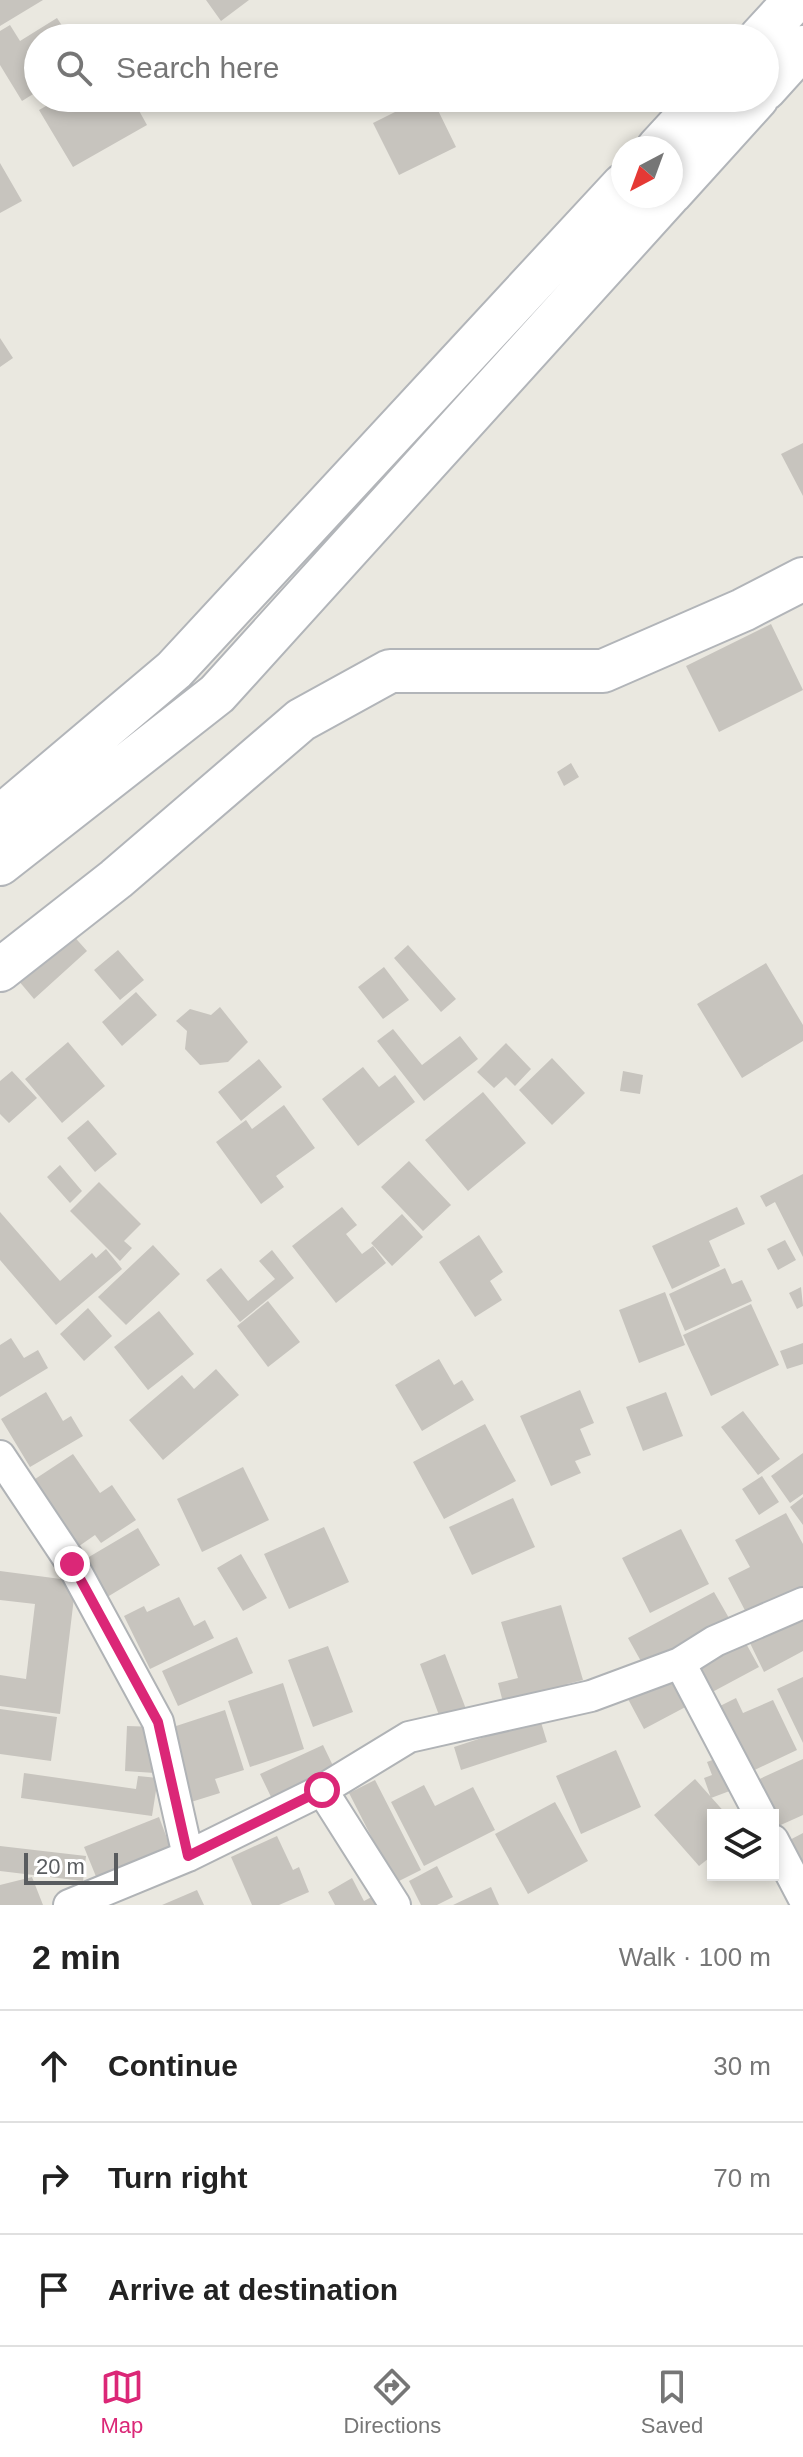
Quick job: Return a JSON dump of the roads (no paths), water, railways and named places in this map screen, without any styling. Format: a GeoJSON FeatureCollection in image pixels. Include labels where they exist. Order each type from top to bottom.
{"type":"FeatureCollection","features":[{"type":"Feature","properties":{"kind":"main road"},"geometry":{"type":"LineString","coordinates":[[773,24],[795,0]]}},
{"type":"Feature","properties":{"kind":"main road"},"geometry":{"type":"LineString","coordinates":[[779,74],[803,47]]}},
{"type":"Feature","properties":{"kind":"main road"},"geometry":{"type":"LineString","coordinates":[[669,136],[691,112]]}},
{"type":"Feature","properties":{"kind":"main road"},"geometry":{"type":"LineString","coordinates":[[683,180],[744,112]]}},
{"type":"Feature","properties":{"kind":"main road"},"geometry":{"type":"LineString","coordinates":[[0,817],[174,670],[611,198]]}},
{"type":"Feature","properties":{"kind":"main road"},"geometry":{"type":"LineString","coordinates":[[0,864],[217,694],[657,208]]}},
{"type":"Feature","properties":{"kind":"main road"},"geometry":{"type":"LineString","coordinates":[[587,224],[617,252]]}},
{"type":"Feature","properties":{"kind":"main road"},"geometry":{"type":"LineString","coordinates":[[0,970],[116,879],[301,720],[390,671],[603,671],[743,610],[803,579]]}},
{"type":"Feature","properties":{"kind":"street"},"geometry":{"type":"LineString","coordinates":[[0,1456],[72,1564],[158,1722],[188,1856]]}},
{"type":"Feature","properties":{"kind":"street"},"geometry":{"type":"LineString","coordinates":[[69,1905],[188,1856],[322,1790],[409,1737],[591,1696],[680,1663],[715,1641],[803,1604]]}},
{"type":"Feature","properties":{"kind":"street"},"geometry":{"type":"LineString","coordinates":[[680,1663],[757,1809]]}},
{"type":"Feature","properties":{"kind":"street"},"geometry":{"type":"LineString","coordinates":[[322,1790],[395,1905]]}},
{"type":"Feature","properties":{"kind":"street"},"geometry":{"type":"LineString","coordinates":[[779,1851],[803,1897]]}}]}
